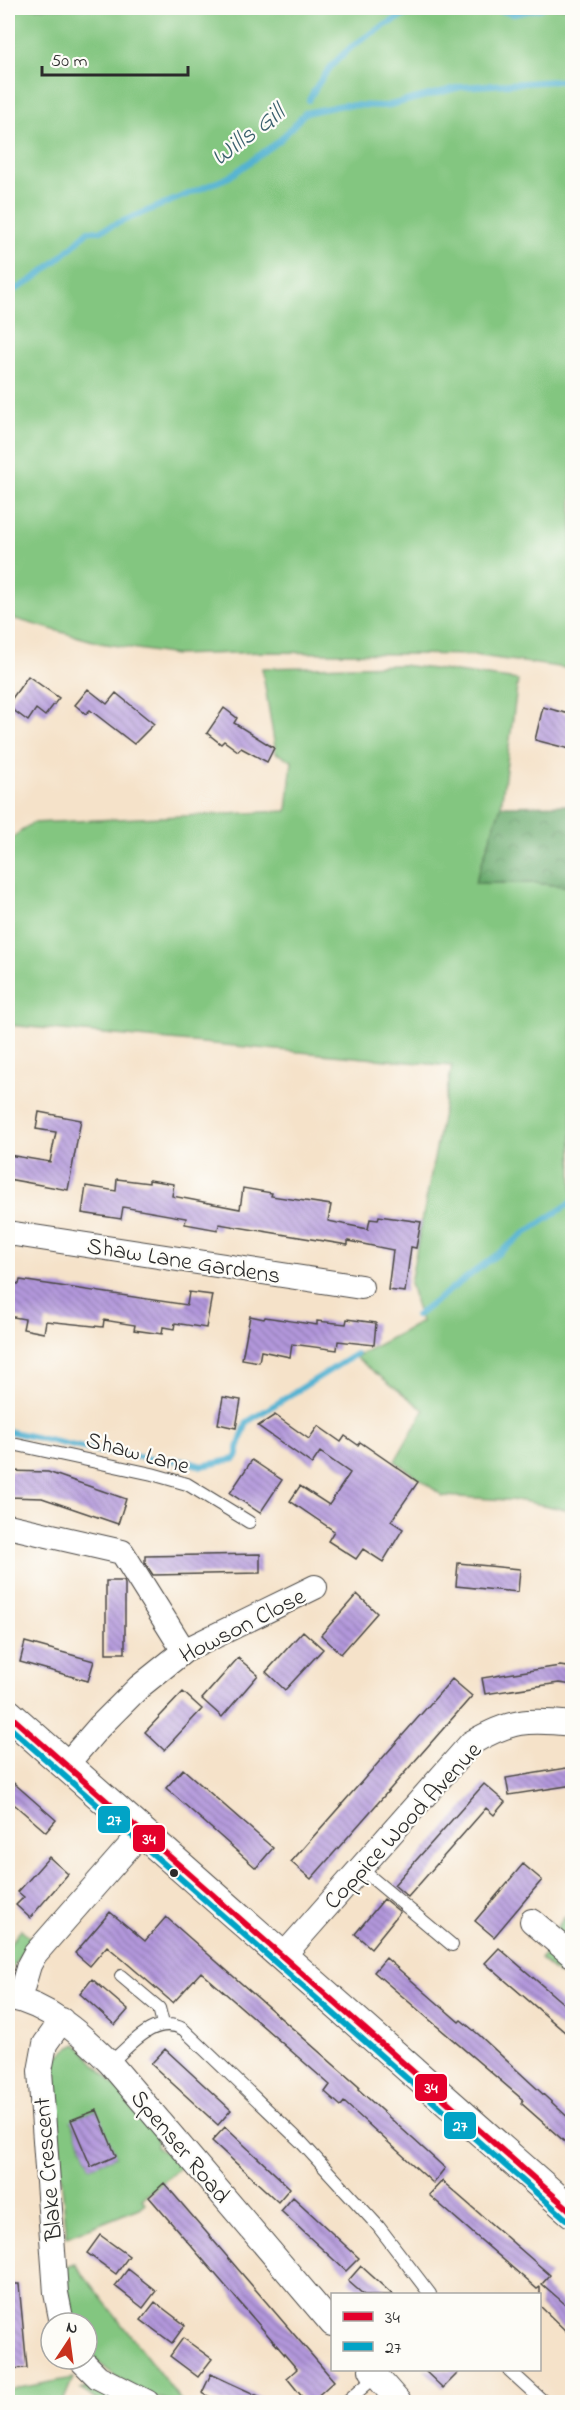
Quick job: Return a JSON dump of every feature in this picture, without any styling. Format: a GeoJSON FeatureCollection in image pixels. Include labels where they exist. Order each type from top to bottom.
{"type":"FeatureCollection","features":[{"type":"Feature","properties":{"kind":"street","name":"Shaw Lane Gardens"},"geometry":{"type":"LineString","coordinates":[[8,1233],[361,1287]]}},
{"type":"Feature","properties":{"kind":"street"},"geometry":{"type":"LineString","coordinates":[[8,1526],[122,1552],[184,1651]]}},
{"type":"Feature","properties":{"kind":"street","name":"Howson Close"},"geometry":{"type":"LineString","coordinates":[[66,1765],[99,1727],[139,1687],[184,1651],[315,1587]]}},
{"type":"Feature","properties":{"kind":"street"},"geometry":{"type":"LineString","coordinates":[[8,1714],[573,2212]]}},
{"type":"Feature","properties":{"kind":"street","name":"Coppice Wood Avenue"},"geometry":{"type":"LineString","coordinates":[[283,1956],[471,1743],[499,1727],[521,1722],[544,1721],[573,1724]]}},
{"type":"Feature","properties":{"kind":"street"},"geometry":{"type":"LineString","coordinates":[[13,1998],[35,1954],[142,1832]]}},
{"type":"Feature","properties":{"kind":"street"},"geometry":{"type":"LineString","coordinates":[[533,1921],[573,1955]]}},
{"type":"Feature","properties":{"kind":"street","name":"Spenser Road"},"geometry":{"type":"LineString","coordinates":[[13,1998],[62,2020],[110,2063],[331,2322]]}},
{"type":"Feature","properties":{"kind":"street","name":"Blake Crescent"},"geometry":{"type":"LineString","coordinates":[[60,2311],[56,2293],[40,2071],[45,2043],[62,2020]]}},
{"type":"Feature","properties":{"kind":"street"},"geometry":{"type":"LineString","coordinates":[[92,2371],[98,2377],[147,2403]]}},
{"type":"Feature","properties":{"kind":"street"},"geometry":{"type":"LineString","coordinates":[[374,2373],[399,2403]]}},
{"type":"Feature","properties":{"kind":"lane","name":"Shaw Lane"},"geometry":{"type":"LineString","coordinates":[[8,1443],[152,1473],[187,1484],[249,1522]]}},
{"type":"Feature","properties":{"kind":"lane"},"geometry":{"type":"LineString","coordinates":[[360,1868],[452,1945]]}},
{"type":"Feature","properties":{"kind":"lane"},"geometry":{"type":"LineString","coordinates":[[121,1976],[159,2008],[163,2024]]}},
{"type":"Feature","properties":{"kind":"lane"},"geometry":{"type":"LineString","coordinates":[[110,2063],[151,2028],[173,2024],[183,2029],[301,2142],[378,2226],[428,2293]]}},
{"type":"Feature","properties":{"kind":"lane"},"geometry":{"type":"LineString","coordinates":[[510,2371],[544,2403]]}},
{"type":"Feature","properties":{"kind":"lane"},"geometry":{"type":"LineString","coordinates":[[346,2403],[374,2373]]}},
{"type":"Feature","properties":{"kind":"green space"},"geometry":{"type":"Polygon","coordinates":[[[8,8],[572,8],[572,669],[473,655],[266,652],[175,655],[100,643],[8,617],[8,8]]]}},
{"type":"Feature","properties":{"kind":"green space"},"geometry":{"type":"Polygon","coordinates":[[[402,665],[518,680],[501,806],[476,883],[535,883],[572,887],[572,1511],[523,1501],[443,1496],[395,1461],[424,1410],[355,1357],[421,1322],[410,1283],[452,1066],[8,1025],[8,841],[32,823],[287,811],[292,761],[276,753],[262,668],[402,665]]]}},
{"type":"Feature","properties":{"kind":"green space"},"geometry":{"type":"Polygon","coordinates":[[[572,805],[572,887],[535,883],[475,883],[501,806],[572,805]]]}},
{"type":"Feature","properties":{"kind":"green space"},"geometry":{"type":"Polygon","coordinates":[[[565,1917],[572,1924],[572,1945],[555,1930],[565,1917]]]}},
{"type":"Feature","properties":{"kind":"green space"},"geometry":{"type":"Polygon","coordinates":[[[21,1929],[32,1939],[8,1974],[8,1947],[21,1929]]]}},
{"type":"Feature","properties":{"kind":"green space"},"geometry":{"type":"Polygon","coordinates":[[[552,1946],[571,1963],[559,1975],[540,1959],[552,1946]]]}},
{"type":"Feature","properties":{"kind":"green space"},"geometry":{"type":"Polygon","coordinates":[[[77,2044],[157,2132],[156,2147],[184,2164],[142,2199],[145,2203],[139,2208],[67,2237],[52,2082],[57,2058],[77,2044]],[[96,2110],[71,2121],[91,2167],[116,2156],[96,2110]]]}},
{"type":"Feature","properties":{"kind":"green space"},"geometry":{"type":"Polygon","coordinates":[[[74,2263],[182,2402],[156,2397],[130,2386],[99,2363],[99,2311],[71,2311],[64,2267],[74,2263]]]}},
{"type":"Feature","properties":{"kind":"green space"},"geometry":{"type":"Polygon","coordinates":[[[73,2378],[63,2402],[8,2402],[8,2390],[73,2378]]]}},
{"type":"Feature","properties":{"kind":"green space"},"geometry":{"type":"Polygon","coordinates":[[[89,2387],[99,2393],[105,2390],[130,2402],[101,2402],[81,2390],[89,2387]]]}},
{"type":"Feature","properties":{"kind":"building"},"geometry":{"type":"Polygon","coordinates":[[[28,676],[59,698],[45,716],[36,709],[28,721],[8,704],[28,676]]]}},
{"type":"Feature","properties":{"kind":"building"},"geometry":{"type":"Polygon","coordinates":[[[88,689],[107,704],[116,693],[154,724],[134,744],[90,710],[86,714],[75,705],[88,689]]]}},
{"type":"Feature","properties":{"kind":"building"},"geometry":{"type":"Polygon","coordinates":[[[543,707],[573,715],[573,738],[570,749],[535,740],[543,707]]]}},
{"type":"Feature","properties":{"kind":"building"},"geometry":{"type":"Polygon","coordinates":[[[224,708],[237,718],[234,723],[274,748],[267,762],[241,748],[238,751],[224,741],[221,744],[207,733],[224,708]]]}},
{"type":"Feature","properties":{"kind":"building"},"geometry":{"type":"Polygon","coordinates":[[[39,1112],[81,1120],[68,1190],[8,1179],[8,1155],[50,1162],[56,1132],[36,1129],[39,1112]]]}},
{"type":"Feature","properties":{"kind":"building"},"geometry":{"type":"Polygon","coordinates":[[[117,1179],[149,1183],[149,1180],[174,1184],[172,1196],[240,1209],[243,1188],[272,1193],[271,1196],[331,1205],[328,1221],[368,1229],[370,1219],[378,1220],[379,1216],[421,1222],[416,1248],[411,1247],[405,1292],[388,1290],[393,1250],[348,1241],[348,1245],[219,1224],[218,1230],[185,1224],[186,1218],[123,1207],[121,1219],[82,1213],[86,1186],[116,1191],[117,1179]]]}},
{"type":"Feature","properties":{"kind":"building"},"geometry":{"type":"Polygon","coordinates":[[[20,1280],[187,1305],[189,1292],[212,1295],[206,1328],[175,1323],[174,1329],[163,1327],[162,1334],[134,1330],[135,1325],[104,1320],[103,1327],[46,1321],[44,1333],[23,1329],[25,1319],[8,1316],[9,1282],[19,1284],[20,1280]]]}},
{"type":"Feature","properties":{"kind":"building"},"geometry":{"type":"Polygon","coordinates":[[[250,1316],[317,1325],[317,1321],[346,1324],[347,1319],[376,1323],[374,1345],[338,1341],[337,1350],[292,1344],[290,1357],[261,1351],[259,1362],[242,1359],[250,1316]]]}},
{"type":"Feature","properties":{"kind":"building"},"geometry":{"type":"Polygon","coordinates":[[[223,1397],[241,1400],[236,1428],[218,1424],[223,1397]]]}},
{"type":"Feature","properties":{"kind":"building"},"geometry":{"type":"Polygon","coordinates":[[[275,1415],[309,1439],[318,1426],[341,1442],[345,1436],[358,1445],[360,1442],[418,1482],[391,1521],[403,1529],[383,1562],[363,1549],[356,1559],[328,1541],[334,1531],[290,1501],[300,1486],[329,1505],[350,1473],[320,1452],[312,1464],[258,1426],[275,1415]]]}},
{"type":"Feature","properties":{"kind":"building"},"geometry":{"type":"Polygon","coordinates":[[[252,1460],[282,1480],[260,1513],[230,1493],[252,1460]]]}},
{"type":"Feature","properties":{"kind":"building"},"geometry":{"type":"Polygon","coordinates":[[[8,1471],[48,1472],[126,1499],[118,1524],[42,1498],[8,1497],[8,1471]]]}},
{"type":"Feature","properties":{"kind":"building"},"geometry":{"type":"Polygon","coordinates":[[[260,1554],[260,1573],[153,1575],[145,1563],[145,1556],[260,1554]]]}},
{"type":"Feature","properties":{"kind":"building"},"geometry":{"type":"Polygon","coordinates":[[[458,1563],[520,1569],[518,1592],[456,1586],[458,1563]]]}},
{"type":"Feature","properties":{"kind":"building"},"geometry":{"type":"Polygon","coordinates":[[[106,1581],[124,1581],[125,1584],[125,1653],[106,1653],[106,1581]]]}},
{"type":"Feature","properties":{"kind":"building"},"geometry":{"type":"Polygon","coordinates":[[[357,1594],[377,1613],[341,1654],[321,1635],[357,1594]]]}},
{"type":"Feature","properties":{"kind":"building"},"geometry":{"type":"Polygon","coordinates":[[[303,1631],[323,1649],[285,1690],[266,1672],[303,1631]]]}},
{"type":"Feature","properties":{"kind":"building"},"geometry":{"type":"Polygon","coordinates":[[[25,1642],[94,1661],[88,1681],[20,1662],[25,1642]]]}},
{"type":"Feature","properties":{"kind":"building"},"geometry":{"type":"Polygon","coordinates":[[[238,1658],[258,1675],[222,1717],[202,1699],[238,1658]]]}},
{"type":"Feature","properties":{"kind":"building"},"geometry":{"type":"Polygon","coordinates":[[[560,1666],[573,1668],[573,1685],[559,1683],[485,1694],[482,1678],[560,1666]]]}},
{"type":"Feature","properties":{"kind":"building"},"geometry":{"type":"Polygon","coordinates":[[[452,1679],[472,1696],[311,1879],[291,1862],[452,1679]]]}},
{"type":"Feature","properties":{"kind":"building"},"geometry":{"type":"Polygon","coordinates":[[[183,1692],[202,1709],[164,1750],[145,1732],[183,1692]]]}},
{"type":"Feature","properties":{"kind":"building"},"geometry":{"type":"Polygon","coordinates":[[[573,1767],[573,1785],[509,1795],[506,1778],[573,1767]]]}},
{"type":"Feature","properties":{"kind":"building"},"geometry":{"type":"Polygon","coordinates":[[[183,1769],[273,1848],[256,1868],[166,1788],[183,1769]]]}},
{"type":"Feature","properties":{"kind":"building"},"geometry":{"type":"Polygon","coordinates":[[[8,1778],[56,1820],[46,1832],[8,1799],[8,1778]]]}},
{"type":"Feature","properties":{"kind":"building"},"geometry":{"type":"Polygon","coordinates":[[[484,1784],[505,1802],[494,1815],[486,1808],[408,1897],[394,1885],[484,1784]]]}},
{"type":"Feature","properties":{"kind":"building"},"geometry":{"type":"Polygon","coordinates":[[[49,1857],[68,1874],[30,1918],[16,1905],[24,1897],[18,1892],[49,1857]]]}},
{"type":"Feature","properties":{"kind":"building"},"geometry":{"type":"Polygon","coordinates":[[[523,1864],[542,1880],[494,1937],[475,1921],[523,1864]]]}},
{"type":"Feature","properties":{"kind":"building"},"geometry":{"type":"Polygon","coordinates":[[[384,1899],[400,1912],[371,1948],[355,1934],[384,1899]]]}},
{"type":"Feature","properties":{"kind":"building"},"geometry":{"type":"Polygon","coordinates":[[[110,1912],[145,1941],[166,1917],[359,2087],[358,2089],[445,2168],[433,2183],[344,2102],[341,2106],[325,2092],[330,2085],[201,1972],[173,2003],[107,1946],[90,1966],[75,1953],[110,1912]]]}},
{"type":"Feature","properties":{"kind":"building"},"geometry":{"type":"Polygon","coordinates":[[[499,1948],[573,2012],[573,2039],[485,1963],[499,1948]]]}},
{"type":"Feature","properties":{"kind":"building"},"geometry":{"type":"Polygon","coordinates":[[[386,1958],[459,2022],[461,2020],[478,2034],[573,2122],[573,2149],[521,2103],[523,2100],[374,1972],[386,1958]]]}},
{"type":"Feature","properties":{"kind":"building"},"geometry":{"type":"Polygon","coordinates":[[[92,1979],[128,2010],[115,2025],[80,1994],[92,1979]]]}},
{"type":"Feature","properties":{"kind":"building"},"geometry":{"type":"Polygon","coordinates":[[[165,2049],[231,2110],[218,2125],[151,2064],[165,2049]]]}},
{"type":"Feature","properties":{"kind":"building"},"geometry":{"type":"Polygon","coordinates":[[[97,2110],[116,2156],[91,2167],[71,2120],[97,2110]]]}},
{"type":"Feature","properties":{"kind":"building"},"geometry":{"type":"Polygon","coordinates":[[[225,2127],[290,2188],[278,2202],[212,2141],[225,2127]]]}},
{"type":"Feature","properties":{"kind":"building"},"geometry":{"type":"Polygon","coordinates":[[[442,2181],[550,2275],[542,2284],[573,2311],[573,2338],[541,2307],[540,2287],[537,2289],[429,2195],[442,2181]]]}},
{"type":"Feature","properties":{"kind":"building"},"geometry":{"type":"Polygon","coordinates":[[[164,2183],[334,2381],[310,2403],[307,2403],[287,2378],[297,2369],[149,2197],[164,2183]]]}},
{"type":"Feature","properties":{"kind":"building"},"geometry":{"type":"Polygon","coordinates":[[[293,2197],[359,2258],[346,2271],[281,2211],[293,2197]]]}},
{"type":"Feature","properties":{"kind":"building"},"geometry":{"type":"Polygon","coordinates":[[[100,2235],[129,2256],[116,2274],[87,2253],[100,2235]]]}},
{"type":"Feature","properties":{"kind":"building"},"geometry":{"type":"Polygon","coordinates":[[[361,2266],[391,2293],[362,2293],[348,2281],[361,2266]]]}},
{"type":"Feature","properties":{"kind":"building"},"geometry":{"type":"Polygon","coordinates":[[[128,2269],[156,2291],[143,2308],[115,2286],[128,2269]]]}},
{"type":"Feature","properties":{"kind":"building"},"geometry":{"type":"Polygon","coordinates":[[[8,2284],[19,2284],[27,2368],[8,2369],[8,2284]]]}},
{"type":"Feature","properties":{"kind":"building"},"geometry":{"type":"Polygon","coordinates":[[[155,2302],[185,2325],[172,2343],[141,2320],[155,2302]]]}},
{"type":"Feature","properties":{"kind":"building"},"geometry":{"type":"Polygon","coordinates":[[[183,2338],[212,2359],[198,2377],[170,2356],[183,2338]]]}},
{"type":"Feature","properties":{"kind":"building"},"geometry":{"type":"Polygon","coordinates":[[[425,2371],[460,2371],[443,2388],[425,2371]]]}},
{"type":"Feature","properties":{"kind":"building"},"geometry":{"type":"Polygon","coordinates":[[[211,2374],[274,2403],[222,2403],[202,2393],[211,2374]]]}},
{"type":"Feature","properties":{"kind":"waterway","name":"Wills Gill"},"geometry":{"type":"LineString","coordinates":[[309,100],[330,68],[355,44],[418,8]]}},
{"type":"Feature","properties":{"kind":"waterway","name":"Wills Gill"},"geometry":{"type":"LineString","coordinates":[[492,8],[514,14],[542,8]]}},
{"type":"Feature","properties":{"kind":"waterway","name":"Wills Gill"},"geometry":{"type":"LineString","coordinates":[[8,292],[39,275],[88,231],[99,231],[229,177],[279,141],[305,113],[343,105],[386,106],[461,87],[572,80]]}},
{"type":"Feature","properties":{"kind":"waterway"},"geometry":{"type":"LineString","coordinates":[[416,1316],[524,1234],[572,1202]]}},
{"type":"Feature","properties":{"kind":"waterway"},"geometry":{"type":"LineString","coordinates":[[8,1431],[92,1450],[151,1459],[184,1461],[202,1466],[235,1459],[247,1422],[356,1354]]}},
{"type":"Feature","properties":{"kind":"transit line","name":"34"},"geometry":{"type":"LineString","coordinates":[[8,1714],[572,2212]]}},
{"type":"Feature","properties":{"kind":"transit line","name":"27"},"geometry":{"type":"LineString","coordinates":[[8,1726],[566,2219]]}}]}
